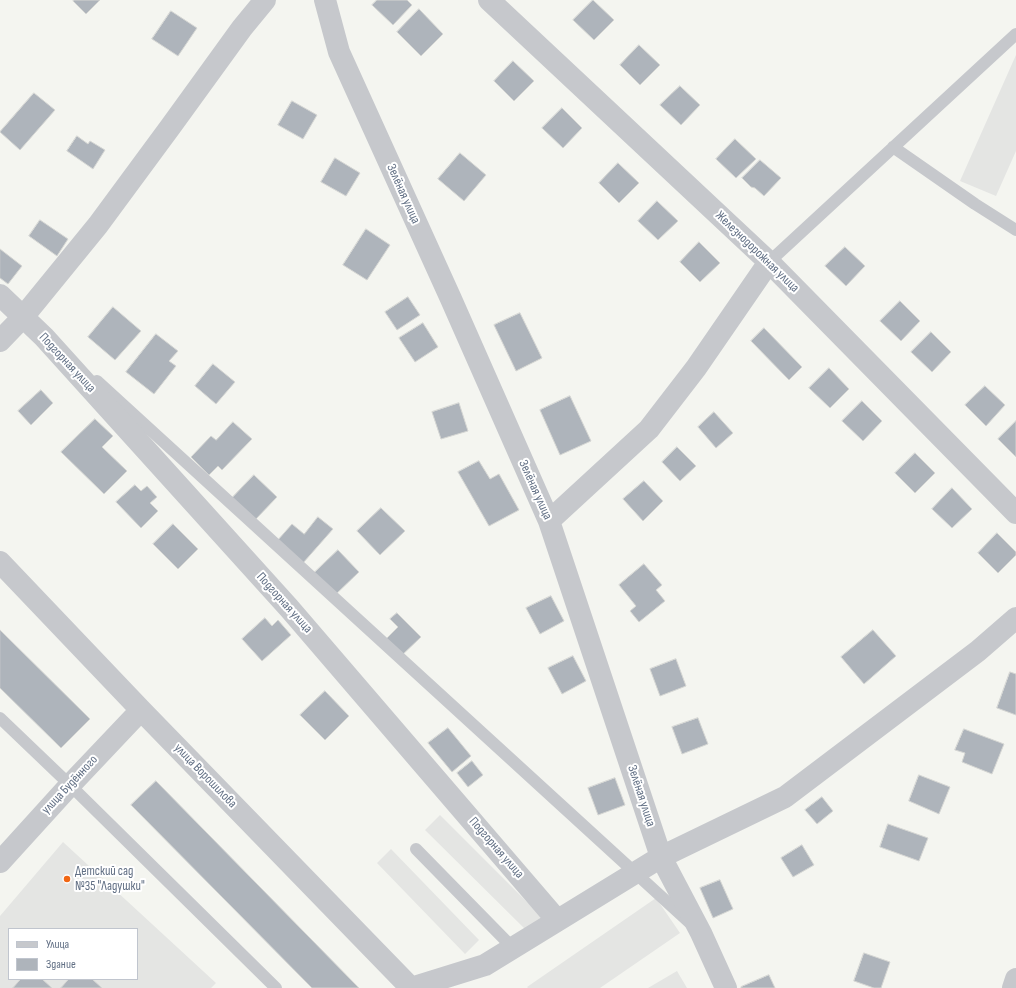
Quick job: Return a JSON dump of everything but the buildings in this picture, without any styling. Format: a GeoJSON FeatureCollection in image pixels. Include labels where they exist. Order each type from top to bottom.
{"type":"FeatureCollection","features":[{"type":"Feature","properties":{"kind":"street"},"geometry":{"type":"LineString","coordinates":[[0,341],[23,317],[98,225],[172,126],[242,28],[265,0]]}},
{"type":"Feature","properties":{"kind":"street","name":"Зелёная улица"},"geometry":{"type":"LineString","coordinates":[[325,0],[338,52],[549,521],[661,857],[701,933],[726,988]]}},
{"type":"Feature","properties":{"kind":"street","name":"Железнодорожная улица"},"geometry":{"type":"LineString","coordinates":[[490,0],[769,262],[1016,513]]}},
{"type":"Feature","properties":{"kind":"street"},"geometry":{"type":"LineString","coordinates":[[549,521],[649,429],[696,368],[769,262]]}},
{"type":"Feature","properties":{"kind":"street","name":"Подгорная улица"},"geometry":{"type":"LineString","coordinates":[[0,294],[44,336],[289,608],[558,920]]}},
{"type":"Feature","properties":{"kind":"street","name":"улица Ворошилова"},"geometry":{"type":"LineString","coordinates":[[2,567],[411,988]]}},
{"type":"Feature","properties":{"kind":"street"},"geometry":{"type":"LineString","coordinates":[[411,988],[485,965],[661,857],[785,797],[978,651],[1016,618]]}},
{"type":"Feature","properties":{"kind":"street","name":"улица Будённого"},"geometry":{"type":"LineString","coordinates":[[0,862],[141,710]]}},
{"type":"Feature","properties":{"kind":"street"},"geometry":{"type":"LineString","coordinates":[[1013,988],[1016,979]]}},
{"type":"Feature","properties":{"kind":"lane"},"geometry":{"type":"LineString","coordinates":[[769,262],[1016,34]]}},
{"type":"Feature","properties":{"kind":"lane"},"geometry":{"type":"LineString","coordinates":[[893,147],[975,204],[1016,230]]}},
{"type":"Feature","properties":{"kind":"lane"},"geometry":{"type":"LineString","coordinates":[[0,294],[701,933]]}},
{"type":"Feature","properties":{"kind":"lane"},"geometry":{"type":"LineString","coordinates":[[0,718],[276,988]]}},
{"type":"Feature","properties":{"kind":"lane"},"geometry":{"type":"LineString","coordinates":[[416,849],[513,948]]}},
{"type":"Feature","properties":{"kind":"shaded area"},"geometry":{"type":"Polygon","coordinates":[[[1016,55],[1016,151],[996,196],[960,181],[1016,55]]]}},
{"type":"Feature","properties":{"kind":"shaded area"},"geometry":{"type":"Polygon","coordinates":[[[440,815],[542,917],[527,931],[425,830],[440,815]]]}},
{"type":"Feature","properties":{"kind":"shaded area","name":"Детский сад №35 \"Ладушки\""},"geometry":{"type":"Polygon","coordinates":[[[63,842],[216,983],[211,988],[0,988],[0,916],[63,842]]]}},
{"type":"Feature","properties":{"kind":"shaded area"},"geometry":{"type":"Polygon","coordinates":[[[391,849],[479,940],[465,954],[377,863],[391,849]]]}},
{"type":"Feature","properties":{"kind":"shaded area"},"geometry":{"type":"Polygon","coordinates":[[[656,898],[680,933],[600,988],[527,987],[656,898]]]}},
{"type":"Feature","properties":{"kind":"shaded area"},"geometry":{"type":"Polygon","coordinates":[[[677,971],[687,988],[648,988],[677,971]]]}},
{"type":"Feature","properties":{"kind":"place","name":"Детский сад №35 \"Ладушки\""},"geometry":{"type":"Point","coordinates":[67,879]}}]}
